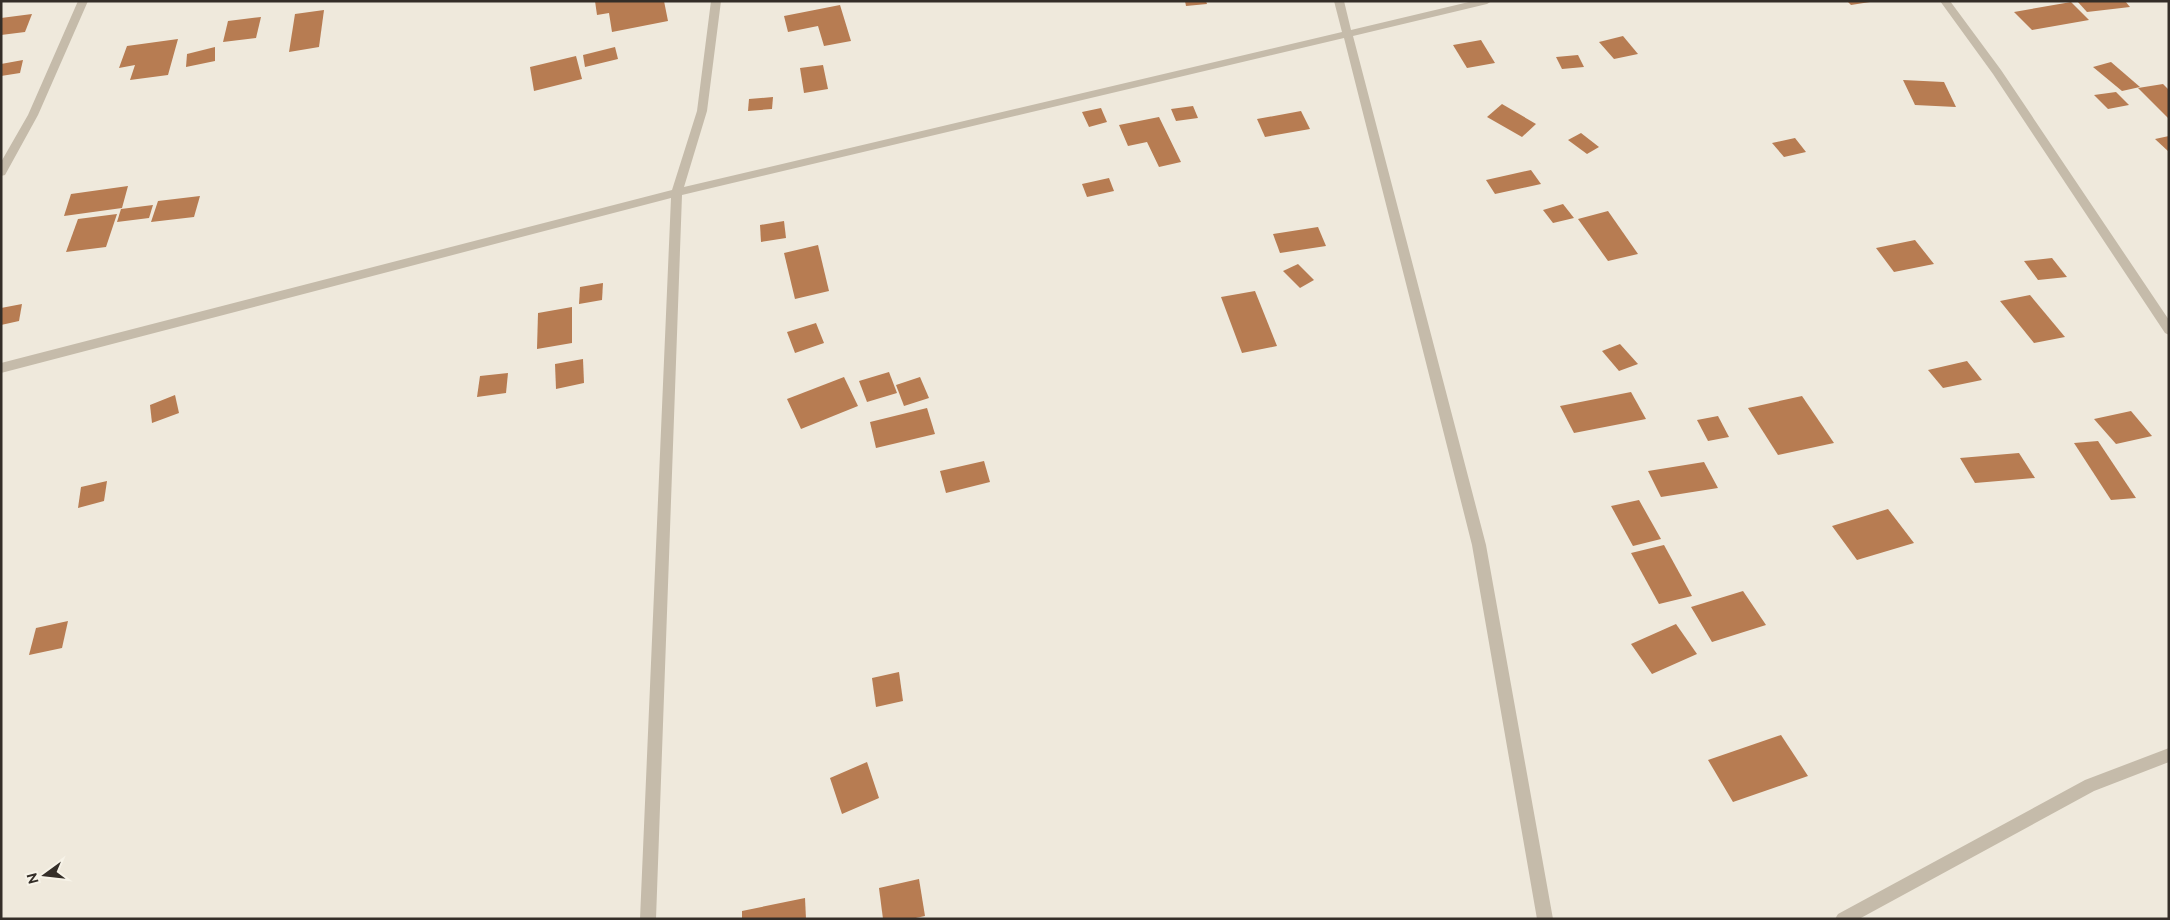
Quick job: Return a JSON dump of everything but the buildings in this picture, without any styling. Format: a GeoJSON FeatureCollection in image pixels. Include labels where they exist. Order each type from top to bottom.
{"type":"FeatureCollection","features":[{"type":"Feature","properties":{"kind":"street"},"geometry":{"type":"LineString","coordinates":[[1,172],[33,115],[83,1]]}},
{"type":"Feature","properties":{"kind":"street"},"geometry":{"type":"LineString","coordinates":[[648,919],[677,192],[702,111],[716,1]]}},
{"type":"Feature","properties":{"kind":"street"},"geometry":{"type":"LineString","coordinates":[[1339,1],[1479,545],[1545,919]]}},
{"type":"Feature","properties":{"kind":"street"},"geometry":{"type":"LineString","coordinates":[[1,368],[677,192],[1487,1]]}},
{"type":"Feature","properties":{"kind":"street"},"geometry":{"type":"LineString","coordinates":[[1945,1],[1997,72],[2169,330]]}},
{"type":"Feature","properties":{"kind":"street"},"geometry":{"type":"LineString","coordinates":[[1843,919],[2090,784],[2169,755]]}}]}
